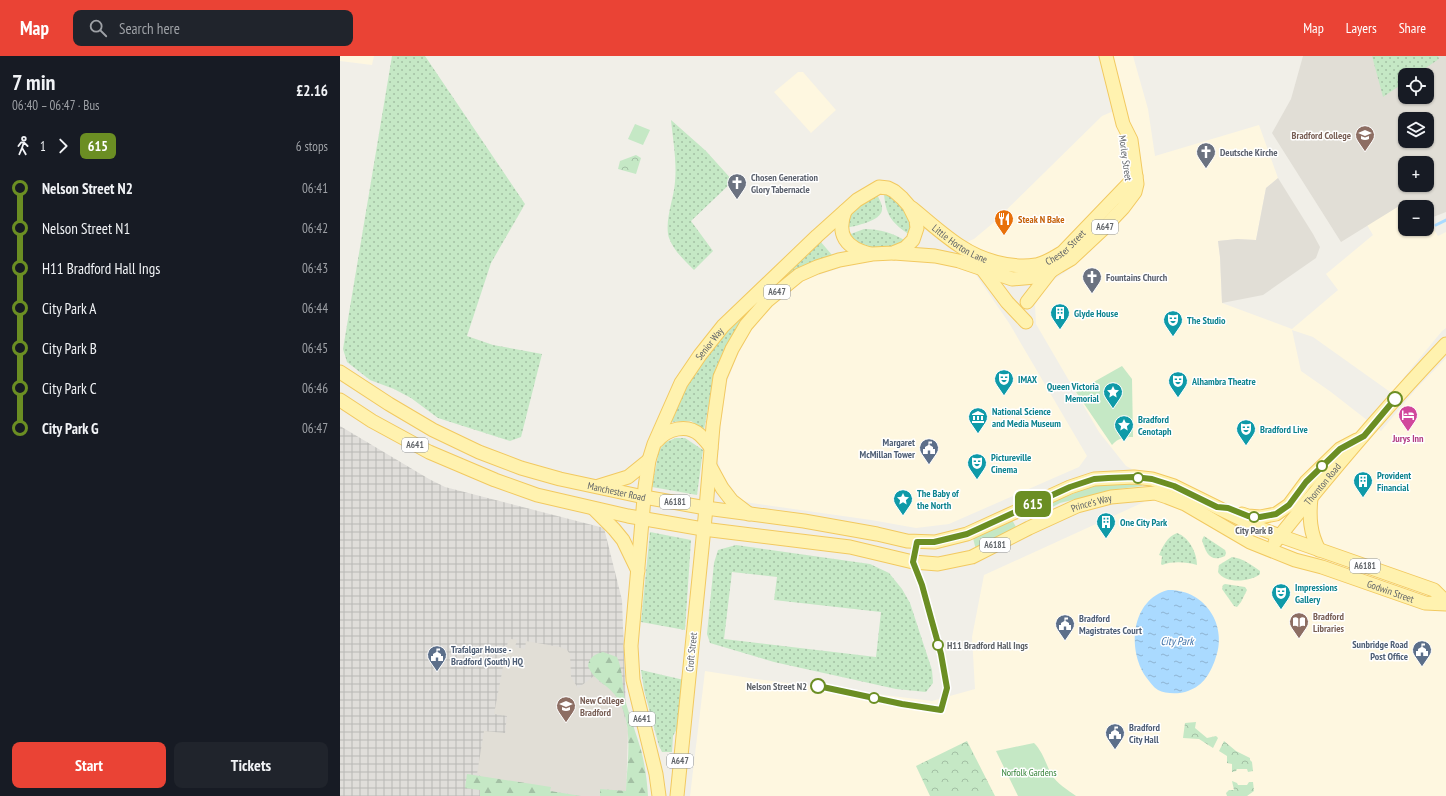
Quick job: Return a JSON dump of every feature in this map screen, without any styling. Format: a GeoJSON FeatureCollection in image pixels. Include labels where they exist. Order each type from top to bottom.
{"type":"FeatureCollection","features":[{"type":"Feature","properties":{"kind":"main road","name":"Morley Street"},"geometry":{"type":"LineString","coordinates":[[1106,56],[1123,124],[1131,140],[1134,184]]}},
{"type":"Feature","properties":{"kind":"main road","name":"Chester Street"},"geometry":{"type":"LineString","coordinates":[[1018,266],[1036,264],[1050,260],[1063,252],[1134,184]]}},
{"type":"Feature","properties":{"kind":"main road","name":"Chester Street"},"geometry":{"type":"LineString","coordinates":[[1018,279],[1035,277],[1051,271],[1071,259],[1107,226],[1134,184]]}},
{"type":"Feature","properties":{"kind":"main road","name":"Senior Way"},"geometry":{"type":"LineString","coordinates":[[643,519],[644,497],[654,444],[681,384],[713,338],[748,301],[857,200],[879,187],[888,188],[894,191],[909,206],[916,220],[917,228],[915,236],[905,248],[893,253],[872,254],[839,260],[816,267],[799,275],[767,301],[746,325],[732,349],[720,377],[711,448],[706,508]]}},
{"type":"Feature","properties":{"kind":"main road","name":"Little Horton Lane"},"geometry":{"type":"LineString","coordinates":[[909,206],[950,239],[971,253],[998,262],[1018,266]]}},
{"type":"Feature","properties":{"kind":"main road","name":"Senior Way"},"geometry":{"type":"LineString","coordinates":[[845,211],[841,225],[842,233],[847,243],[860,252],[872,254]]}},
{"type":"Feature","properties":{"kind":"main road","name":"Little Horton Lane"},"geometry":{"type":"LineString","coordinates":[[893,253],[934,256],[959,261],[983,270],[1018,279]]}},
{"type":"Feature","properties":{"kind":"main road"},"geometry":{"type":"LineString","coordinates":[[1018,266],[1018,279]]}},
{"type":"Feature","properties":{"kind":"main road"},"geometry":{"type":"LineString","coordinates":[[983,270],[1007,302],[1026,322]]}},
{"type":"Feature","properties":{"kind":"main road"},"geometry":{"type":"LineString","coordinates":[[1026,302],[1051,271]]}},
{"type":"Feature","properties":{"kind":"main road","name":"Thornton Road"},"geometry":{"type":"LineString","coordinates":[[1268,549],[1413,379],[1446,344]]}},
{"type":"Feature","properties":{"kind":"main road","name":"Manchester Road"},"geometry":{"type":"LineString","coordinates":[[340,372],[389,404],[456,441],[521,468],[560,479],[644,497],[706,508],[804,521],[917,542]]}},
{"type":"Feature","properties":{"kind":"main road","name":"A641"},"geometry":{"type":"LineString","coordinates":[[340,400],[372,422],[436,455],[495,480],[537,495],[594,509],[703,529]]}},
{"type":"Feature","properties":{"kind":"main road"},"geometry":{"type":"LineString","coordinates":[[654,444],[662,436],[678,428],[690,429],[697,433],[711,448]]}},
{"type":"Feature","properties":{"kind":"main road"},"geometry":{"type":"LineString","coordinates":[[1217,507],[1228,508],[1248,516],[1260,517],[1276,514],[1289,505],[1306,482],[1340,449],[1364,436]]}},
{"type":"Feature","properties":{"kind":"main road"},"geometry":{"type":"LineString","coordinates":[[598,487],[628,477],[650,460]]}},
{"type":"Feature","properties":{"kind":"main road"},"geometry":{"type":"LineString","coordinates":[[710,466],[728,496],[750,514]]}},
{"type":"Feature","properties":{"kind":"main road","name":"Prince's Way"},"geometry":{"type":"LineString","coordinates":[[917,542],[934,542],[967,534],[1070,487],[1094,479],[1134,477],[1152,479],[1174,486],[1259,528],[1280,536]]}},
{"type":"Feature","properties":{"kind":"main road","name":"Prince's Way"},"geometry":{"type":"LineString","coordinates":[[913,562],[938,564],[972,557],[1077,506],[1111,497],[1155,493],[1185,504],[1233,533],[1268,549]]}},
{"type":"Feature","properties":{"kind":"main road"},"geometry":{"type":"LineString","coordinates":[[1311,498],[1311,531],[1319,550]]}},
{"type":"Feature","properties":{"kind":"main road","name":"Croft Street"},"geometry":{"type":"LineString","coordinates":[[677,796],[706,508]]}},
{"type":"Feature","properties":{"kind":"main road"},"geometry":{"type":"LineString","coordinates":[[594,509],[623,540],[638,571]]}},
{"type":"Feature","properties":{"kind":"main road","name":"A641"},"geometry":{"type":"LineString","coordinates":[[643,519],[631,646],[633,674],[638,705],[656,774],[659,796]]}},
{"type":"Feature","properties":{"kind":"main road","name":"A6181"},"geometry":{"type":"LineString","coordinates":[[703,529],[850,547],[913,562]]}},
{"type":"Feature","properties":{"kind":"main road","name":"Godwin Street"},"geometry":{"type":"LineString","coordinates":[[1280,536],[1434,590],[1446,603]]}},
{"type":"Feature","properties":{"kind":"main road"},"geometry":{"type":"LineString","coordinates":[[913,562],[917,542]]}},
{"type":"Feature","properties":{"kind":"main road","name":"Godwin Street"},"geometry":{"type":"LineString","coordinates":[[1268,549],[1300,562],[1322,567],[1425,603],[1446,603]]}},
{"type":"Feature","properties":{"kind":"shaded area"},"geometry":{"type":"Polygon","coordinates":[[[340,56],[374,56],[372,65],[340,61],[340,56]]]}},
{"type":"Feature","properties":{"kind":"shaded area"},"geometry":{"type":"Polygon","coordinates":[[[1112,56],[1133,56],[1148,109],[1155,156],[1259,125],[1278,178],[1266,188],[1256,240],[1237,239],[1218,241],[1222,303],[1292,329],[1338,290],[1326,274],[1373,235],[1367,225],[1398,207],[1398,236],[1434,236],[1434,229],[1438,236],[1446,232],[1446,328],[1405,376],[1393,394],[1313,337],[1292,330],[1301,371],[1381,431],[1416,389],[1446,358],[1446,796],[690,796],[705,671],[756,679],[932,701],[975,689],[972,637],[984,575],[1144,502],[1146,474],[1126,466],[1099,432],[1036,324],[1035,305],[1045,286],[1091,251],[1128,207],[1047,258],[1010,262],[981,253],[964,243],[974,239],[993,223],[1102,116],[1125,106],[1112,56]]]}},
{"type":"Feature","properties":{"kind":"shaded area","name":"Bradford College"},"geometry":{"type":"Polygon","coordinates":[[[1303,56],[1446,56],[1446,212],[1434,217],[1434,200],[1398,200],[1398,207],[1341,242],[1272,133],[1291,99],[1303,56]]]}},
{"type":"Feature","properties":{"kind":"shaded area"},"geometry":{"type":"Polygon","coordinates":[[[798,72],[803,72],[836,110],[811,133],[774,92],[798,72]]]}},
{"type":"Feature","properties":{"kind":"shaded area"},"geometry":{"type":"Polygon","coordinates":[[[1278,178],[1320,247],[1316,258],[1263,295],[1222,303],[1218,241],[1237,239],[1256,240],[1266,188],[1278,178]]]}},
{"type":"Feature","properties":{"kind":"shaded area"},"geometry":{"type":"Polygon","coordinates":[[[891,259],[937,263],[974,272],[1009,323],[1087,456],[1079,467],[949,524],[916,528],[751,503],[741,500],[722,475],[718,460],[721,421],[727,382],[736,358],[756,321],[800,281],[861,261],[891,259]]]}},
{"type":"Feature","properties":{"kind":"shaded area"},"geometry":{"type":"Polygon","coordinates":[[[340,426],[445,487],[604,528],[622,600],[627,738],[626,796],[340,796],[340,426]]]}},
{"type":"Feature","properties":{"kind":"shaded area","name":"New College Bradford"},"geometry":{"type":"Polygon","coordinates":[[[511,639],[517,640],[515,647],[525,649],[526,641],[560,647],[567,650],[570,654],[571,677],[578,688],[594,676],[614,693],[622,706],[628,731],[626,791],[601,789],[600,796],[581,796],[550,791],[550,788],[482,777],[477,774],[484,731],[505,733],[507,716],[494,714],[508,641],[511,639]]]}},
{"type":"Feature","properties":{"kind":"green space"},"geometry":{"type":"Polygon","coordinates":[[[392,56],[425,56],[525,204],[491,263],[467,336],[493,345],[542,354],[521,437],[510,441],[438,418],[411,398],[394,389],[370,380],[347,362],[343,349],[392,56]]]}},
{"type":"Feature","properties":{"kind":"green space"},"geometry":{"type":"Polygon","coordinates":[[[1372,56],[1438,56],[1439,59],[1426,68],[1398,68],[1398,87],[1383,97],[1372,56]]]}},
{"type":"Feature","properties":{"kind":"green space"},"geometry":{"type":"Polygon","coordinates":[[[671,120],[706,151],[733,181],[691,221],[713,251],[694,270],[674,247],[669,238],[668,232],[668,217],[674,188],[676,167],[671,120]]]}},
{"type":"Feature","properties":{"kind":"green space"},"geometry":{"type":"Polygon","coordinates":[[[635,124],[650,130],[643,145],[628,139],[635,124]]]}},
{"type":"Feature","properties":{"kind":"green space"},"geometry":{"type":"Polygon","coordinates":[[[636,155],[641,158],[636,174],[618,169],[620,161],[636,155]]]}},
{"type":"Feature","properties":{"kind":"green space"},"geometry":{"type":"Polygon","coordinates":[[[877,194],[882,206],[881,214],[873,220],[846,228],[854,210],[877,194]]]}},
{"type":"Feature","properties":{"kind":"green space"},"geometry":{"type":"Polygon","coordinates":[[[884,194],[893,198],[911,219],[910,235],[894,223],[886,208],[884,194]]]}},
{"type":"Feature","properties":{"kind":"green space"},"geometry":{"type":"Polygon","coordinates":[[[864,229],[886,232],[906,241],[889,247],[875,248],[857,244],[848,235],[864,229]]]}},
{"type":"Feature","properties":{"kind":"green space"},"geometry":{"type":"Polygon","coordinates":[[[820,241],[832,255],[783,276],[820,241]]]}},
{"type":"Feature","properties":{"kind":"green space"},"geometry":{"type":"Polygon","coordinates":[[[740,315],[746,315],[726,345],[715,370],[704,430],[691,421],[668,422],[682,393],[709,352],[740,315]]]}},
{"type":"Feature","properties":{"kind":"green space"},"geometry":{"type":"Polygon","coordinates":[[[1122,366],[1132,379],[1133,437],[1121,438],[1112,445],[1076,392],[1122,366]]]}},
{"type":"Feature","properties":{"kind":"green space"},"geometry":{"type":"Polygon","coordinates":[[[676,438],[685,438],[703,450],[697,495],[652,487],[659,450],[666,442],[676,438]]]}},
{"type":"Feature","properties":{"kind":"green space"},"geometry":{"type":"Polygon","coordinates":[[[1141,484],[1142,486],[1118,489],[1060,503],[1032,518],[1027,512],[1098,485],[1141,484]]]}},
{"type":"Feature","properties":{"kind":"green space"},"geometry":{"type":"Polygon","coordinates":[[[1011,518],[1016,527],[976,550],[973,538],[1011,518]]]}},
{"type":"Feature","properties":{"kind":"green space"},"geometry":{"type":"Polygon","coordinates":[[[650,532],[691,540],[685,630],[641,622],[650,532]]]}},
{"type":"Feature","properties":{"kind":"green space"},"geometry":{"type":"Polygon","coordinates":[[[1177,533],[1185,538],[1192,546],[1196,556],[1197,565],[1180,562],[1161,564],[1162,556],[1159,555],[1162,548],[1168,539],[1177,533]]]}},
{"type":"Feature","properties":{"kind":"green space"},"geometry":{"type":"Polygon","coordinates":[[[1204,536],[1225,550],[1225,556],[1216,558],[1209,556],[1202,540],[1204,536]]]}},
{"type":"Feature","properties":{"kind":"green space"},"geometry":{"type":"Polygon","coordinates":[[[736,545],[870,564],[889,573],[902,589],[910,603],[932,670],[933,683],[926,692],[896,689],[774,662],[710,643],[707,634],[714,563],[718,550],[736,545]],[[732,572],[724,639],[876,657],[881,612],[774,600],[777,577],[732,572]]]}},
{"type":"Feature","properties":{"kind":"green space"},"geometry":{"type":"Polygon","coordinates":[[[1232,557],[1250,564],[1260,571],[1260,574],[1256,577],[1244,580],[1232,580],[1221,576],[1218,572],[1219,565],[1232,557]]]}},
{"type":"Feature","properties":{"kind":"green space"},"geometry":{"type":"Polygon","coordinates":[[[1223,585],[1245,587],[1247,590],[1237,607],[1234,606],[1222,589],[1223,585]]]}},
{"type":"Feature","properties":{"kind":"green space"},"geometry":{"type":"Polygon","coordinates":[[[603,652],[617,657],[619,662],[625,700],[644,761],[648,796],[600,796],[600,789],[626,791],[628,754],[628,729],[621,705],[615,695],[593,675],[588,666],[593,656],[603,652]]]}},
{"type":"Feature","properties":{"kind":"green space"},"geometry":{"type":"Polygon","coordinates":[[[641,670],[684,680],[680,723],[673,736],[672,752],[662,752],[659,746],[644,690],[641,670]]]}},
{"type":"Feature","properties":{"kind":"green space"},"geometry":{"type":"Polygon","coordinates":[[[1196,722],[1195,728],[1207,738],[1216,736],[1218,738],[1213,748],[1199,739],[1183,738],[1185,723],[1196,722]]]}},
{"type":"Feature","properties":{"kind":"green space"},"geometry":{"type":"Polygon","coordinates":[[[967,741],[995,796],[930,796],[916,766],[967,741]]]}},
{"type":"Feature","properties":{"kind":"green space"},"geometry":{"type":"Polygon","coordinates":[[[1224,741],[1236,751],[1250,758],[1253,771],[1248,772],[1247,769],[1237,769],[1236,771],[1232,772],[1232,764],[1227,763],[1227,756],[1219,751],[1224,741]]]}},
{"type":"Feature","properties":{"kind":"green space","name":"Norfolk Gardens"},"geometry":{"type":"Polygon","coordinates":[[[1034,743],[1042,754],[1053,778],[1076,796],[1018,796],[996,751],[1034,743]]]}},
{"type":"Feature","properties":{"kind":"green space"},"geometry":{"type":"Polygon","coordinates":[[[467,774],[551,787],[550,791],[581,796],[480,796],[480,790],[465,788],[467,774]]]}},
{"type":"Feature","properties":{"kind":"green space"},"geometry":{"type":"Polygon","coordinates":[[[1232,781],[1238,785],[1247,785],[1249,782],[1253,782],[1254,791],[1247,796],[1227,796],[1226,793],[1229,790],[1234,790],[1232,781]]]}},
{"type":"Feature","properties":{"kind":"water","name":"City Park"},"geometry":{"type":"Polygon","coordinates":[[[1168,590],[1181,591],[1193,596],[1203,603],[1211,612],[1219,635],[1219,647],[1215,660],[1207,676],[1196,687],[1179,693],[1158,690],[1146,677],[1140,666],[1136,653],[1136,627],[1140,615],[1146,604],[1156,595],[1168,590]]]}},
{"type":"Feature","properties":{"kind":"waterway"},"geometry":{"type":"LineString","coordinates":[[1436,225],[1446,220]]}},
{"type":"Feature","properties":{"kind":"bus line","name":"615"},"geometry":{"type":"LineString","coordinates":[[818,686],[902,704],[941,710],[947,688],[941,654],[922,585],[913,562],[917,542],[934,542],[967,534],[1070,487],[1094,479],[1134,477],[1152,479],[1196,495],[1217,507],[1228,508],[1248,516],[1260,517],[1276,514],[1289,505],[1306,482],[1340,449],[1364,436],[1395,399]]}},
{"type":"Feature","properties":{"kind":"place","name":"Bradford College"},"geometry":{"type":"Point","coordinates":[1365,152]}},
{"type":"Feature","properties":{"kind":"place","name":"Deutsche Kirche"},"geometry":{"type":"Point","coordinates":[1206,169]}},
{"type":"Feature","properties":{"kind":"place","name":"Chosen Generation Glory Tabernacle"},"geometry":{"type":"Point","coordinates":[737,200]}},
{"type":"Feature","properties":{"kind":"place","name":"Steak N Bake"},"geometry":{"type":"Point","coordinates":[1004,236]}},
{"type":"Feature","properties":{"kind":"place","name":"Fountains Church"},"geometry":{"type":"Point","coordinates":[1092,294]}},
{"type":"Feature","properties":{"kind":"place","name":"Glyde House"},"geometry":{"type":"Point","coordinates":[1060,330]}},
{"type":"Feature","properties":{"kind":"place","name":"The Studio"},"geometry":{"type":"Point","coordinates":[1173,337]}},
{"type":"Feature","properties":{"kind":"place","name":"IMAX"},"geometry":{"type":"Point","coordinates":[1004,396]}},
{"type":"Feature","properties":{"kind":"place","name":"Alhambra Theatre"},"geometry":{"type":"Point","coordinates":[1178,398]}},
{"type":"Feature","properties":{"kind":"place","name":"Queen Victoria Memorial"},"geometry":{"type":"Point","coordinates":[1113,409]}},
{"type":"Feature","properties":{"kind":"place","name":"Jurys Inn"},"geometry":{"type":"Point","coordinates":[1408,432]}},
{"type":"Feature","properties":{"kind":"place","name":"National Science and Media Museum"},"geometry":{"type":"Point","coordinates":[978,434]}},
{"type":"Feature","properties":{"kind":"place","name":"Bradford Cenotaph"},"geometry":{"type":"Point","coordinates":[1124,442]}},
{"type":"Feature","properties":{"kind":"place","name":"Bradford Live"},"geometry":{"type":"Point","coordinates":[1246,446]}},
{"type":"Feature","properties":{"kind":"place","name":"Margaret McMillan Tower"},"geometry":{"type":"Point","coordinates":[929,465]}},
{"type":"Feature","properties":{"kind":"place","name":"Pictureville Cinema"},"geometry":{"type":"Point","coordinates":[977,480]}},
{"type":"Feature","properties":{"kind":"place","name":"Provident Financial"},"geometry":{"type":"Point","coordinates":[1363,498]}},
{"type":"Feature","properties":{"kind":"place","name":"The Baby of the North"},"geometry":{"type":"Point","coordinates":[903,516]}},
{"type":"Feature","properties":{"kind":"place","name":"City Park B"},"geometry":{"type":"Point","coordinates":[1254,517]}},
{"type":"Feature","properties":{"kind":"place","name":"One City Park"},"geometry":{"type":"Point","coordinates":[1106,539]}},
{"type":"Feature","properties":{"kind":"place","name":"Impressions Gallery"},"geometry":{"type":"Point","coordinates":[1281,610]}},
{"type":"Feature","properties":{"kind":"place","name":"Bradford Libraries"},"geometry":{"type":"Point","coordinates":[1299,639]}},
{"type":"Feature","properties":{"kind":"place","name":"Bradford Magistrates Court"},"geometry":{"type":"Point","coordinates":[1065,641]}},
{"type":"Feature","properties":{"kind":"place","name":"H11 Bradford Hall Ings"},"geometry":{"type":"Point","coordinates":[938,645]}},
{"type":"Feature","properties":{"kind":"place","name":"Sunbridge Road Post Office"},"geometry":{"type":"Point","coordinates":[1422,667]}},
{"type":"Feature","properties":{"kind":"place","name":"Trafalgar House - Bradford (South) HQ"},"geometry":{"type":"Point","coordinates":[437,672]}},
{"type":"Feature","properties":{"kind":"place","name":"Nelson Street N2"},"geometry":{"type":"Point","coordinates":[818,686]}},
{"type":"Feature","properties":{"kind":"place","name":"New College Bradford"},"geometry":{"type":"Point","coordinates":[566,723]}},
{"type":"Feature","properties":{"kind":"place","name":"Bradford City Hall"},"geometry":{"type":"Point","coordinates":[1115,750]}}]}
